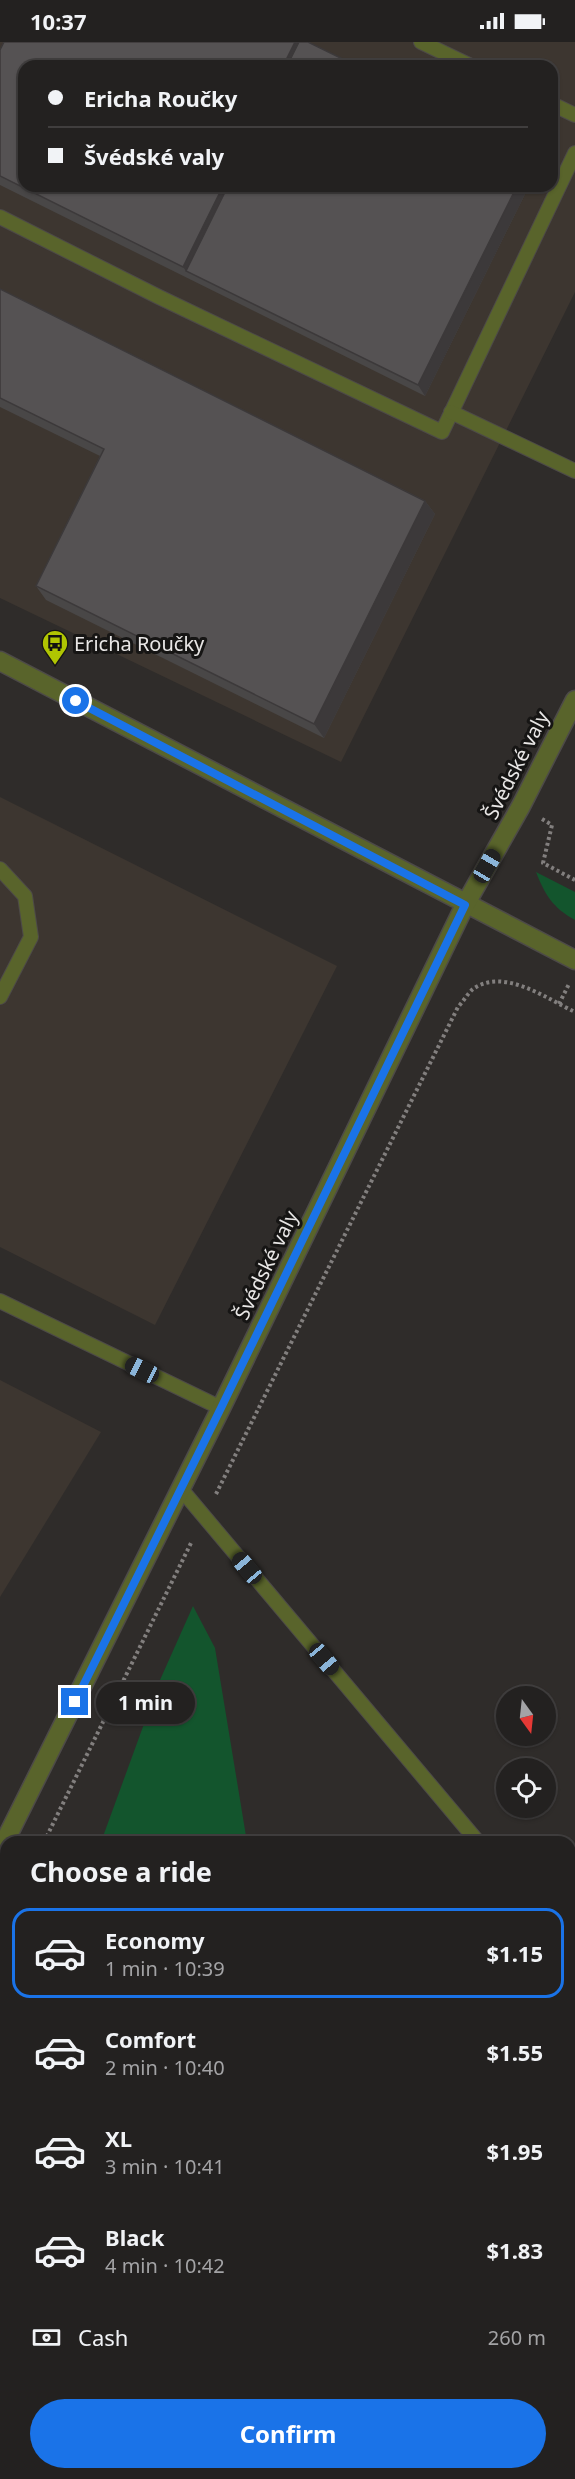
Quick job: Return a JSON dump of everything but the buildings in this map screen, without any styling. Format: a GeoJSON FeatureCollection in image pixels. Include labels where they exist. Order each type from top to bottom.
{"type":"FeatureCollection","features":[{"type":"Feature","properties":{"kind":"street"},"geometry":{"type":"LineString","coordinates":[[0,662],[575,960]]}},
{"type":"Feature","properties":{"kind":"street","name":"Švédské valy"},"geometry":{"type":"LineString","coordinates":[[8,1836],[221,1408],[465,905],[521,806],[575,700]]}},
{"type":"Feature","properties":{"kind":"lane"},"geometry":{"type":"LineString","coordinates":[[421,42],[458,60]]}},
{"type":"Feature","properties":{"kind":"lane"},"geometry":{"type":"LineString","coordinates":[[558,107],[575,115]]}},
{"type":"Feature","properties":{"kind":"lane"},"geometry":{"type":"LineString","coordinates":[[558,189],[575,153]]}},
{"type":"Feature","properties":{"kind":"lane"},"geometry":{"type":"LineString","coordinates":[[0,217],[159,297],[441,432],[556,192]]}},
{"type":"Feature","properties":{"kind":"lane"},"geometry":{"type":"LineString","coordinates":[[451,412],[575,471]]}},
{"type":"Feature","properties":{"kind":"lane"},"geometry":{"type":"LineString","coordinates":[[0,869],[25,896],[31,937],[0,997]]}},
{"type":"Feature","properties":{"kind":"lane"},"geometry":{"type":"LineString","coordinates":[[0,1301],[221,1408]]}},
{"type":"Feature","properties":{"kind":"lane"},"geometry":{"type":"LineString","coordinates":[[181,1489],[473,1836]]}},
{"type":"Feature","properties":{"kind":"path"},"geometry":{"type":"LineString","coordinates":[[521,806],[552,825],[543,863],[575,880]]}},
{"type":"Feature","properties":{"kind":"path"},"geometry":{"type":"LineString","coordinates":[[559,1004],[571,980]]}},
{"type":"Feature","properties":{"kind":"path"},"geometry":{"type":"LineString","coordinates":[[47,1836],[458,1007],[474,989],[492,982],[512,982],[575,1012]]}},
{"type":"Feature","properties":{"kind":"shaded area"},"geometry":{"type":"Polygon","coordinates":[[[0,42],[575,42],[575,292],[341,762],[0,598],[0,42]]]}},
{"type":"Feature","properties":{"kind":"shaded area"},"geometry":{"type":"Polygon","coordinates":[[[0,797],[337,966],[155,1325],[0,1247],[0,797]]]}},
{"type":"Feature","properties":{"kind":"shaded area"},"geometry":{"type":"Polygon","coordinates":[[[0,1380],[101,1432],[0,1597],[0,1380]]]}},
{"type":"Feature","properties":{"kind":"green space"},"geometry":{"type":"Polygon","coordinates":[[[536,872],[575,892],[575,920],[561,911],[551,900],[536,872]]]}},
{"type":"Feature","properties":{"kind":"green space"},"geometry":{"type":"Polygon","coordinates":[[[193,1606],[215,1648],[246,1836],[103,1836],[160,1680],[193,1606]]]}},
{"type":"Feature","properties":{"kind":"place","name":"Ericha Roučky"},"geometry":{"type":"Point","coordinates":[55,666]}},
{"type":"Feature","properties":{"kind":"route"},"geometry":{"type":"LineString","coordinates":[[75,1702],[221,1408],[465,905],[76,701]]}}]}
